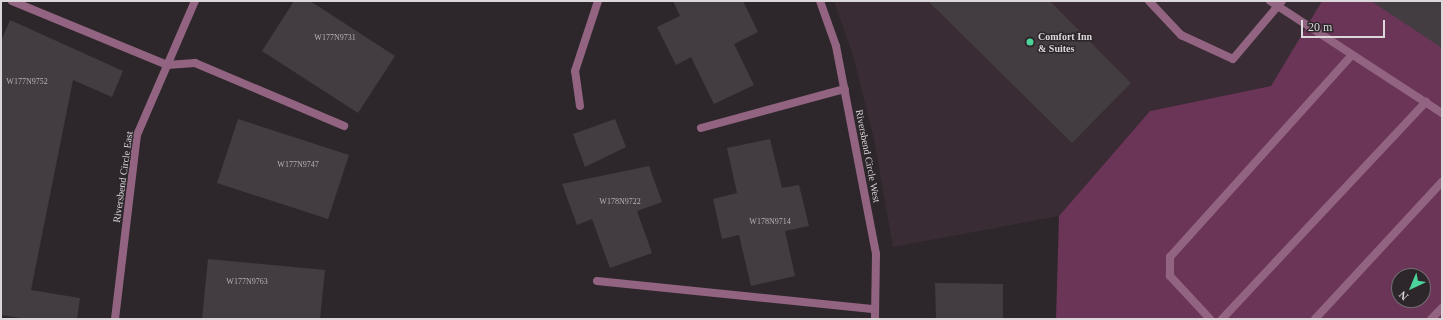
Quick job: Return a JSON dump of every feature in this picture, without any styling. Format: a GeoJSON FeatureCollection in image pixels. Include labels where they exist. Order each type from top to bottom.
{"type":"FeatureCollection","features":[{"type":"Feature","properties":{"kind":"street"},"geometry":{"type":"LineString","coordinates":[[12,1],[167,64],[195,63],[344,126]]}},
{"type":"Feature","properties":{"kind":"street","name":"Riversbend Circle East"},"geometry":{"type":"LineString","coordinates":[[115,319],[137,135],[195,1]]}},
{"type":"Feature","properties":{"kind":"street"},"geometry":{"type":"LineString","coordinates":[[580,106],[575,71],[598,1]]}},
{"type":"Feature","properties":{"kind":"street","name":"Riversbend Circle West"},"geometry":{"type":"LineString","coordinates":[[820,1],[836,46],[876,254],[875,319]]}},
{"type":"Feature","properties":{"kind":"street"},"geometry":{"type":"LineString","coordinates":[[1149,1],[1181,35],[1233,59],[1280,4]]}},
{"type":"Feature","properties":{"kind":"street"},"geometry":{"type":"LineString","coordinates":[[1270,1],[1280,4],[1352,55],[1442,113]]}},
{"type":"Feature","properties":{"kind":"street"},"geometry":{"type":"LineString","coordinates":[[1210,319],[1170,276],[1170,257],[1352,55]]}},
{"type":"Feature","properties":{"kind":"street"},"geometry":{"type":"LineString","coordinates":[[701,128],[845,88]]}},
{"type":"Feature","properties":{"kind":"street"},"geometry":{"type":"LineString","coordinates":[[1222,319],[1426,102]]}},
{"type":"Feature","properties":{"kind":"street"},"geometry":{"type":"LineString","coordinates":[[1315,319],[1442,182]]}},
{"type":"Feature","properties":{"kind":"street"},"geometry":{"type":"LineString","coordinates":[[597,281],[875,309]]}},
{"type":"Feature","properties":{"kind":"street"},"geometry":{"type":"LineString","coordinates":[[1432,319],[1442,308]]}},
{"type":"Feature","properties":{"kind":"shaded area"},"geometry":{"type":"Polygon","coordinates":[[[834,1],[1322,1],[1271,86],[1150,111],[1059,216],[893,247],[874,139],[853,55],[834,1]]]}},
{"type":"Feature","properties":{"kind":"shaded area"},"geometry":{"type":"Polygon","coordinates":[[[1322,1],[1442,1],[1442,319],[1056,319],[1059,216],[1150,111],[1271,86],[1322,1]]]}},
{"type":"Feature","properties":{"kind":"building"},"geometry":{"type":"Polygon","coordinates":[[[294,1],[310,1],[395,56],[358,113],[262,51],[294,1]]]}},
{"type":"Feature","properties":{"kind":"building"},"geometry":{"type":"Polygon","coordinates":[[[673,1],[743,1],[758,32],[734,44],[754,85],[714,104],[691,57],[676,65],[657,27],[680,16],[673,1]]]}},
{"type":"Feature","properties":{"kind":"building","name":"Comfort Inn & Suites"},"geometry":{"type":"Polygon","coordinates":[[[928,1],[1050,1],[1131,83],[1072,143],[928,1]]]}},
{"type":"Feature","properties":{"kind":"building"},"geometry":{"type":"Polygon","coordinates":[[[1371,1],[1442,1],[1442,48],[1371,1]]]}},
{"type":"Feature","properties":{"kind":"building"},"geometry":{"type":"Polygon","coordinates":[[[10,20],[123,71],[112,97],[73,80],[31,290],[80,298],[77,319],[27,319],[1,315],[1,41],[10,20]]]}},
{"type":"Feature","properties":{"kind":"building"},"geometry":{"type":"Polygon","coordinates":[[[238,119],[349,155],[328,219],[217,183],[238,119]]]}},
{"type":"Feature","properties":{"kind":"building"},"geometry":{"type":"Polygon","coordinates":[[[615,119],[626,147],[585,167],[573,134],[615,119]]]}},
{"type":"Feature","properties":{"kind":"building"},"geometry":{"type":"Polygon","coordinates":[[[770,139],[782,188],[799,185],[809,226],[785,231],[795,276],[751,286],[739,235],[722,239],[713,199],[737,193],[727,148],[770,139]]]}},
{"type":"Feature","properties":{"kind":"building"},"geometry":{"type":"Polygon","coordinates":[[[649,166],[662,202],[637,211],[652,253],[610,268],[592,219],[577,225],[562,184],[649,166]]]}},
{"type":"Feature","properties":{"kind":"building"},"geometry":{"type":"Polygon","coordinates":[[[208,259],[325,270],[320,319],[202,319],[208,259]]]}},
{"type":"Feature","properties":{"kind":"building"},"geometry":{"type":"Polygon","coordinates":[[[935,283],[1003,284],[1003,319],[936,319],[935,283]]]}},
{"type":"Feature","properties":{"kind":"place","name":"Comfort Inn & Suites"},"geometry":{"type":"Point","coordinates":[1030,42]}}]}
